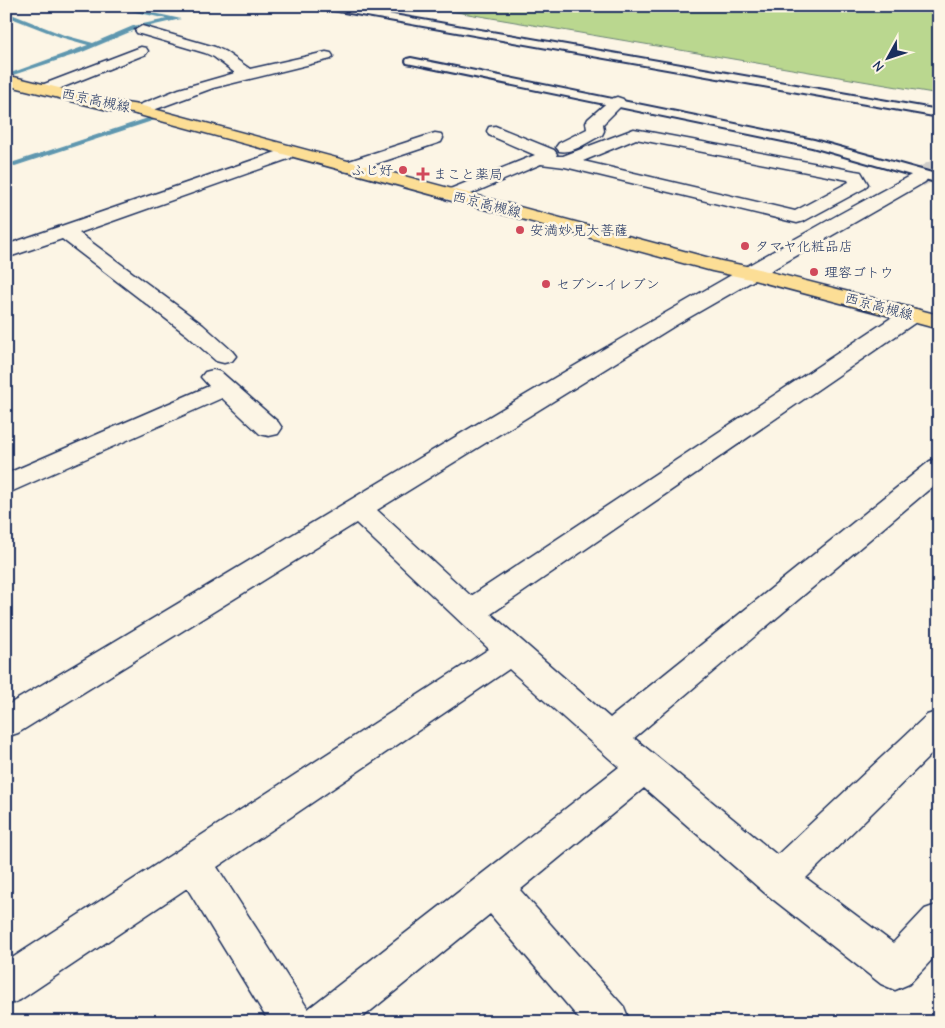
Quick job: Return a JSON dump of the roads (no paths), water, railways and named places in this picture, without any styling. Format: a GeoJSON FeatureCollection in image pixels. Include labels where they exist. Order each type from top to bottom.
{"type":"FeatureCollection","features":[{"type":"Feature","properties":{"kind":"main road","name":"西京高槻線"},"geometry":{"type":"LineString","coordinates":[[6,80],[112,106],[140,110],[719,267],[751,273],[939,322]]}},
{"type":"Feature","properties":{"kind":"street"},"geometry":{"type":"LineString","coordinates":[[142,30],[219,54],[255,90]]}},
{"type":"Feature","properties":{"kind":"street"},"geometry":{"type":"LineString","coordinates":[[45,89],[141,51]]}},
{"type":"Feature","properties":{"kind":"street"},"geometry":{"type":"LineString","coordinates":[[140,110],[158,101],[202,86],[316,62]]}},
{"type":"Feature","properties":{"kind":"street"},"geometry":{"type":"LineString","coordinates":[[452,195],[544,156],[596,131],[594,123],[617,102]]}},
{"type":"Feature","properties":{"kind":"street"},"geometry":{"type":"LineString","coordinates":[[495,131],[544,156],[565,162],[797,217],[859,184],[855,176],[634,134],[565,162]]}},
{"type":"Feature","properties":{"kind":"street"},"geometry":{"type":"LineString","coordinates":[[349,168],[435,138]]}},
{"type":"Feature","properties":{"kind":"street"},"geometry":{"type":"LineString","coordinates":[[6,252],[285,154]]}},
{"type":"Feature","properties":{"kind":"street"},"geometry":{"type":"LineString","coordinates":[[6,723],[357,508],[849,215],[919,178]]}},
{"type":"Feature","properties":{"kind":"street"},"geometry":{"type":"LineString","coordinates":[[64,232],[195,330],[221,374],[270,428]]}},
{"type":"Feature","properties":{"kind":"street"},"geometry":{"type":"LineString","coordinates":[[470,612],[911,315]]}},
{"type":"Feature","properties":{"kind":"street"},"geometry":{"type":"LineString","coordinates":[[6,485],[221,374]]}},
{"type":"Feature","properties":{"kind":"street"},"geometry":{"type":"LineString","coordinates":[[610,738],[939,467]]}},
{"type":"Feature","properties":{"kind":"street"},"geometry":{"type":"LineString","coordinates":[[357,508],[511,651],[610,738],[778,880],[895,970],[939,923]]}},
{"type":"Feature","properties":{"kind":"street"},"geometry":{"type":"LineString","coordinates":[[6,986],[511,651]]}},
{"type":"Feature","properties":{"kind":"street"},"geometry":{"type":"LineString","coordinates":[[778,880],[939,725]]}},
{"type":"Feature","properties":{"kind":"street"},"geometry":{"type":"LineString","coordinates":[[324,1022],[644,767]]}},
{"type":"Feature","properties":{"kind":"street"},"geometry":{"type":"LineString","coordinates":[[192,862],[293,1022]]}},
{"type":"Feature","properties":{"kind":"street"},"geometry":{"type":"LineString","coordinates":[[493,888],[609,1022]]}},
{"type":"Feature","properties":{"kind":"lane"},"geometry":{"type":"LineString","coordinates":[[411,61],[617,102],[743,131],[814,144],[939,179]]}},
{"type":"Feature","properties":{"kind":"waterway"},"geometry":{"type":"LineString","coordinates":[[112,6],[171,18]]}},
{"type":"Feature","properties":{"kind":"waterway"},"geometry":{"type":"LineString","coordinates":[[6,14],[62,36],[94,45]]}},
{"type":"Feature","properties":{"kind":"waterway"},"geometry":{"type":"LineString","coordinates":[[94,45],[135,27],[178,19]]}},
{"type":"Feature","properties":{"kind":"waterway"},"geometry":{"type":"LineString","coordinates":[[11,74],[94,45]]}},
{"type":"Feature","properties":{"kind":"waterway"},"geometry":{"type":"LineString","coordinates":[[12,164],[151,120]]}},
{"type":"Feature","properties":{"kind":"tunnel"},"geometry":{"type":"LineString","coordinates":[[919,178],[939,167]]}},
{"type":"Feature","properties":{"kind":"railway"},"geometry":{"type":"LineString","coordinates":[[304,6],[939,118]]}},
{"type":"Feature","properties":{"kind":"railway"},"geometry":{"type":"LineString","coordinates":[[348,6],[939,109]]}},
{"type":"Feature","properties":{"kind":"place","name":"ふじ好"},"geometry":{"type":"Point","coordinates":[403,170]}},
{"type":"Feature","properties":{"kind":"place","name":"まこと薬局"},"geometry":{"type":"Point","coordinates":[423,174]}},
{"type":"Feature","properties":{"kind":"place","name":"安満妙見大菩薩"},"geometry":{"type":"Point","coordinates":[520,230]}},
{"type":"Feature","properties":{"kind":"place","name":"タマヤ化粧品店"},"geometry":{"type":"Point","coordinates":[745,246]}},
{"type":"Feature","properties":{"kind":"place","name":"理容ゴトウ"},"geometry":{"type":"Point","coordinates":[814,272]}},
{"type":"Feature","properties":{"kind":"place","name":"セブン-イレブン"},"geometry":{"type":"Point","coordinates":[546,284]}}]}
